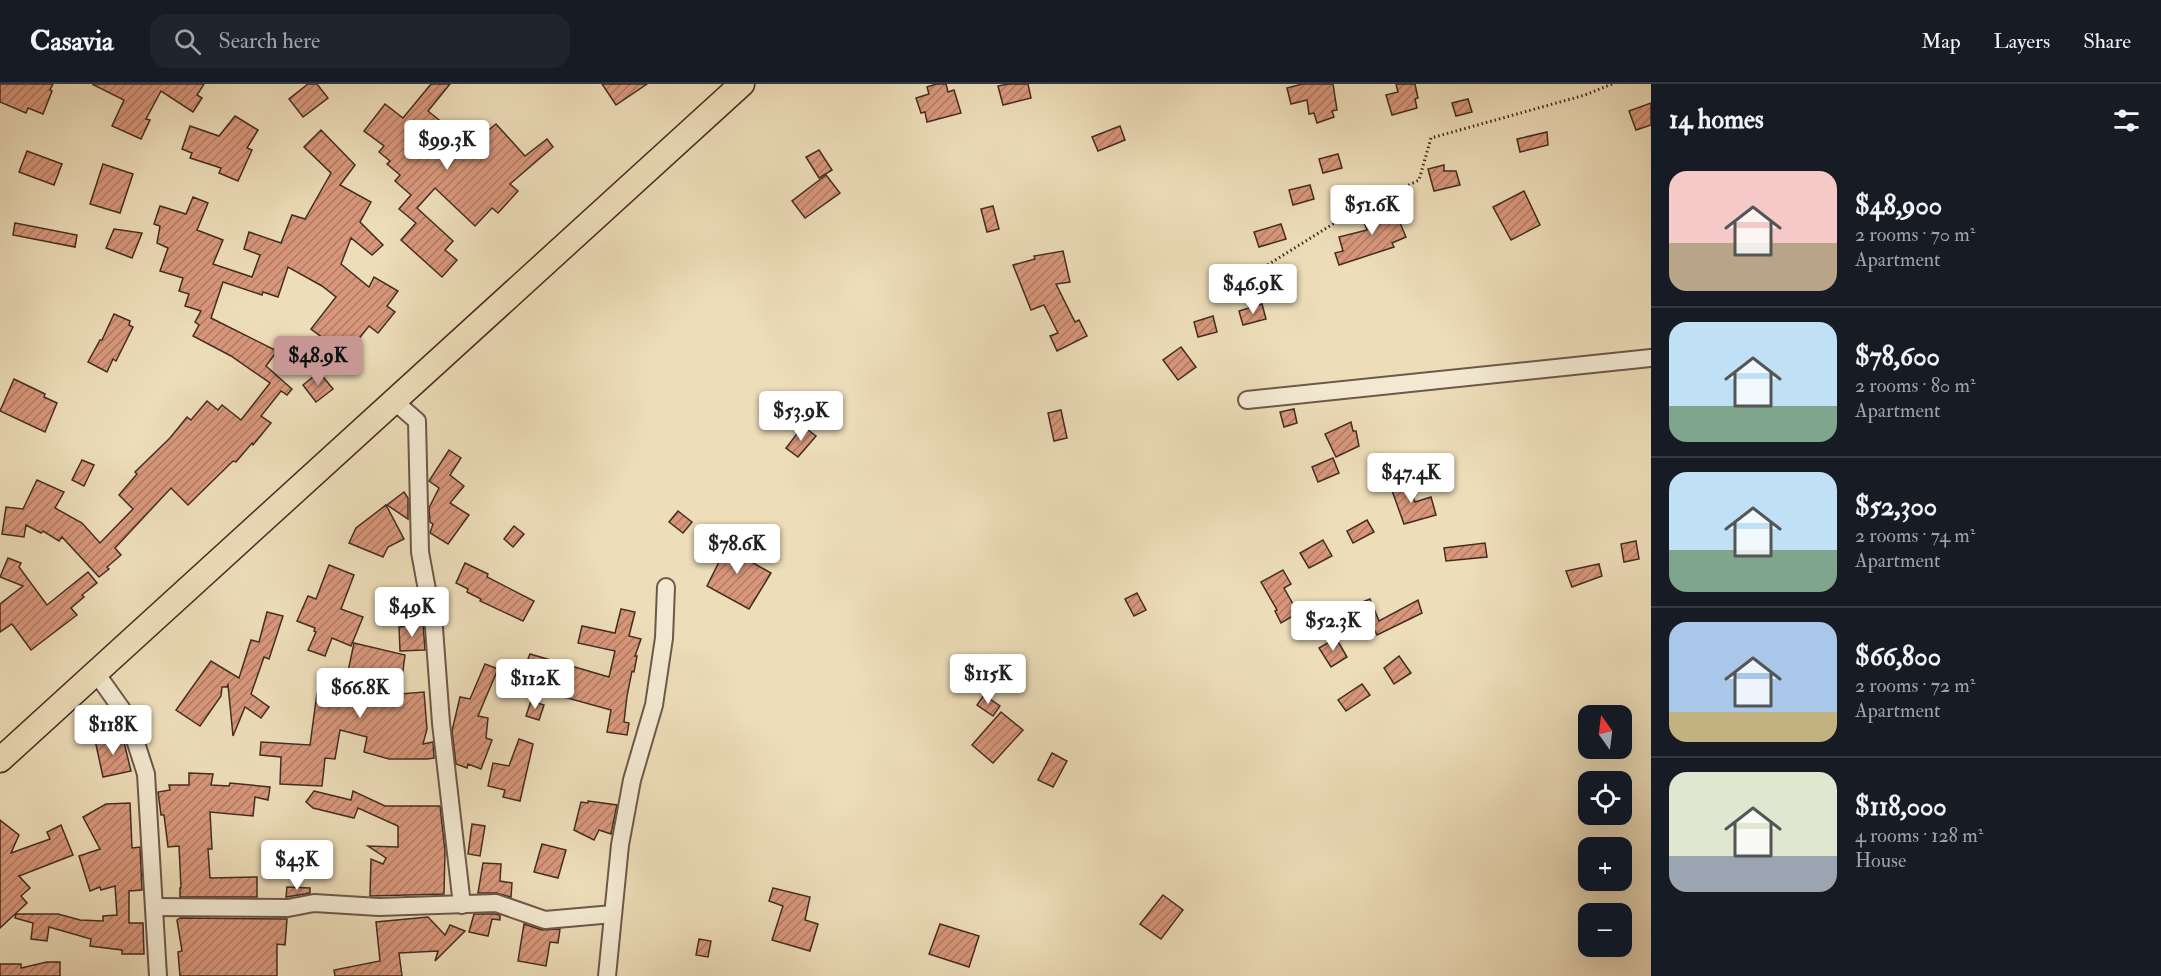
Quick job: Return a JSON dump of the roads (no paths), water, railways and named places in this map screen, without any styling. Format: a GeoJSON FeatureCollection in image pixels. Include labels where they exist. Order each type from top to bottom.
{"type":"FeatureCollection","features":[{"type":"Feature","properties":{"kind":"highway"},"geometry":{"type":"LineString","coordinates":[[0,760],[742,84]]}},
{"type":"Feature","properties":{"kind":"street"},"geometry":{"type":"LineString","coordinates":[[1247,400],[1651,357]]}},
{"type":"Feature","properties":{"kind":"street"},"geometry":{"type":"LineString","coordinates":[[394,400],[417,421],[420,552],[434,628],[441,723],[462,905]]}},
{"type":"Feature","properties":{"kind":"street"},"geometry":{"type":"LineString","coordinates":[[607,976],[620,845],[632,780],[654,705],[664,638],[666,586]]}},
{"type":"Feature","properties":{"kind":"street"},"geometry":{"type":"LineString","coordinates":[[96,673],[128,718],[146,774],[158,976]]}},
{"type":"Feature","properties":{"kind":"street"},"geometry":{"type":"LineString","coordinates":[[154,907],[288,908],[314,903],[379,907],[496,903],[545,920],[613,914]]}}]}
